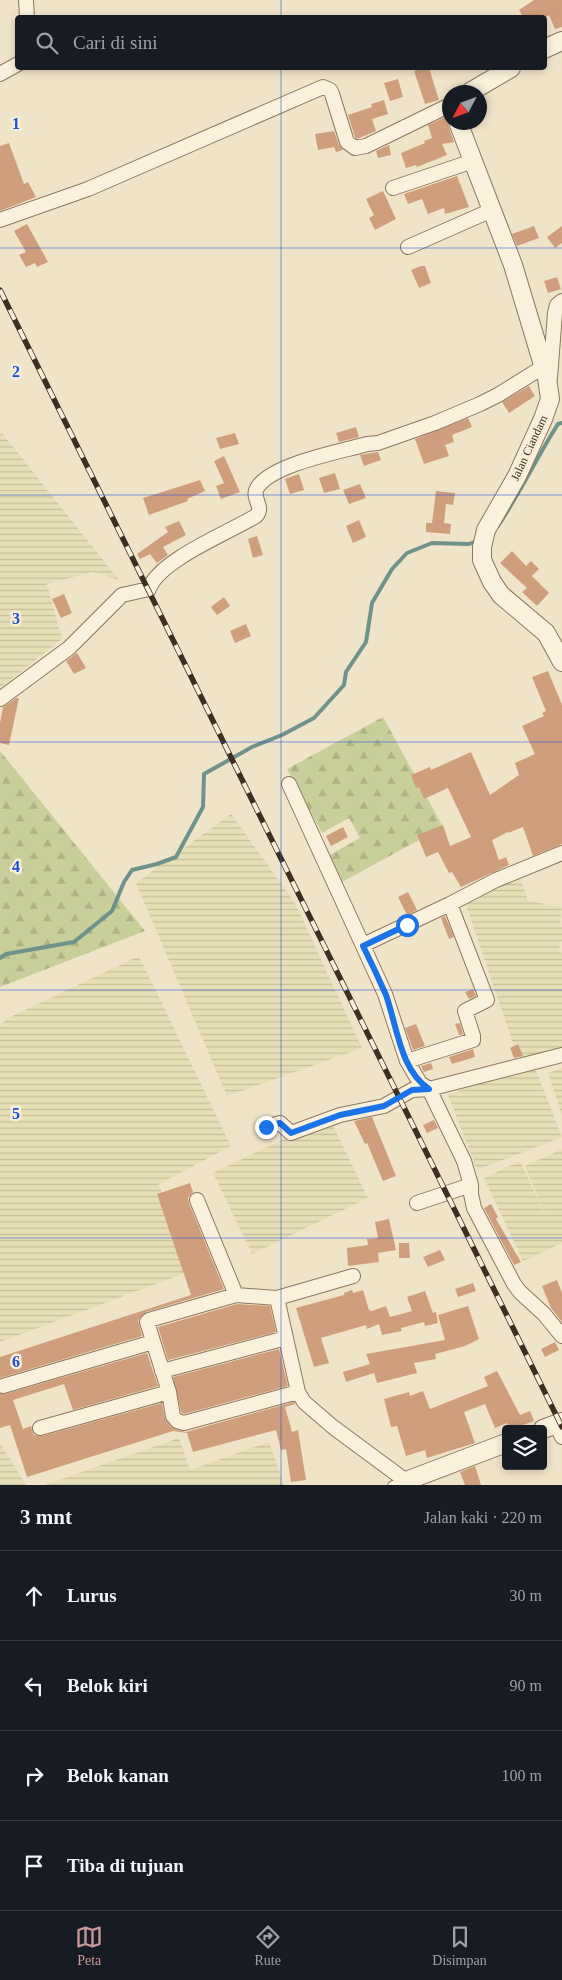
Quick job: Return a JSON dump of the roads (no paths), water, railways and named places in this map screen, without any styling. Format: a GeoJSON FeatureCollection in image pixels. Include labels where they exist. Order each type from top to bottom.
{"type":"FeatureCollection","features":[{"type":"Feature","properties":{"kind":"street"},"geometry":{"type":"LineString","coordinates":[[26,0],[27,15]]}},
{"type":"Feature","properties":{"kind":"street"},"geometry":{"type":"LineString","coordinates":[[547,48],[562,40]]}},
{"type":"Feature","properties":{"kind":"street"},"geometry":{"type":"LineString","coordinates":[[0,74],[15,66]]}},
{"type":"Feature","properties":{"kind":"street"},"geometry":{"type":"LineString","coordinates":[[482,85],[508,70]]}},
{"type":"Feature","properties":{"kind":"street"},"geometry":{"type":"LineString","coordinates":[[0,220],[88,189],[323,87],[330,90],[347,142],[355,148],[366,146],[442,109]]}},
{"type":"Feature","properties":{"kind":"street","name":"Jalan Ciandam"},"geometry":{"type":"LineString","coordinates":[[461,130],[513,265],[544,367],[549,392],[548,408],[534,441],[517,476],[490,522],[483,542],[482,560],[496,588],[512,605],[546,633],[561,655]]}},
{"type":"Feature","properties":{"kind":"street"},"geometry":{"type":"LineString","coordinates":[[393,188],[473,161]]}},
{"type":"Feature","properties":{"kind":"street"},"geometry":{"type":"LineString","coordinates":[[408,247],[492,210]]}},
{"type":"Feature","properties":{"kind":"street"},"geometry":{"type":"LineString","coordinates":[[549,392],[555,313],[557,305],[562,301]]}},
{"type":"Feature","properties":{"kind":"street"},"geometry":{"type":"LineString","coordinates":[[0,699],[69,648],[122,595],[149,589],[151,582],[156,576],[183,557],[260,513],[255,494],[257,488],[276,471],[311,459],[367,444],[378,443],[435,423],[498,395],[544,367]]}},
{"type":"Feature","properties":{"kind":"street"},"geometry":{"type":"LineString","coordinates":[[289,784],[385,994],[407,1061],[420,1083],[429,1089],[464,1161],[471,1185],[474,1208],[520,1292],[544,1314],[562,1336]]}},
{"type":"Feature","properties":{"kind":"street"},"geometry":{"type":"LineString","coordinates":[[363,946],[516,871],[562,853]]}},
{"type":"Feature","properties":{"kind":"street"},"geometry":{"type":"LineString","coordinates":[[407,1061],[473,1040],[474,1036],[465,1011],[486,1000],[450,904]]}},
{"type":"Feature","properties":{"kind":"street"},"geometry":{"type":"LineString","coordinates":[[266,1127],[280,1123],[291,1133],[340,1115],[384,1106],[412,1090],[429,1089],[562,1055]]}},
{"type":"Feature","properties":{"kind":"street"},"geometry":{"type":"LineString","coordinates":[[417,1203],[471,1185]]}},
{"type":"Feature","properties":{"kind":"street"},"geometry":{"type":"LineString","coordinates":[[197,1200],[236,1295]]}},
{"type":"Feature","properties":{"kind":"street"},"geometry":{"type":"LineString","coordinates":[[298,1392],[184,1423],[177,1421],[147,1322],[236,1295],[278,1298],[353,1276]]}},
{"type":"Feature","properties":{"kind":"street"},"geometry":{"type":"LineString","coordinates":[[278,1298],[298,1392],[304,1402],[402,1483],[502,1446]]}},
{"type":"Feature","properties":{"kind":"street"},"geometry":{"type":"LineString","coordinates":[[162,1371],[286,1338]]}},
{"type":"Feature","properties":{"kind":"street"},"geometry":{"type":"LineString","coordinates":[[3,1386],[153,1342]]}},
{"type":"Feature","properties":{"kind":"street"},"geometry":{"type":"LineString","coordinates":[[40,1428],[169,1392]]}},
{"type":"Feature","properties":{"kind":"waterway"},"geometry":{"type":"LineString","coordinates":[[498,526],[558,424],[562,423]]}},
{"type":"Feature","properties":{"kind":"waterway"},"geometry":{"type":"LineString","coordinates":[[0,958],[6,954],[74,942],[112,911],[124,882],[132,870],[176,857],[203,807],[204,774],[252,747],[282,735],[314,718],[344,685],[346,672],[366,642],[372,603],[392,569],[407,553],[432,543],[469,544],[477,541]]}},
{"type":"Feature","properties":{"kind":"railway"},"geometry":{"type":"LineString","coordinates":[[0,290],[562,1427]]}}]}
